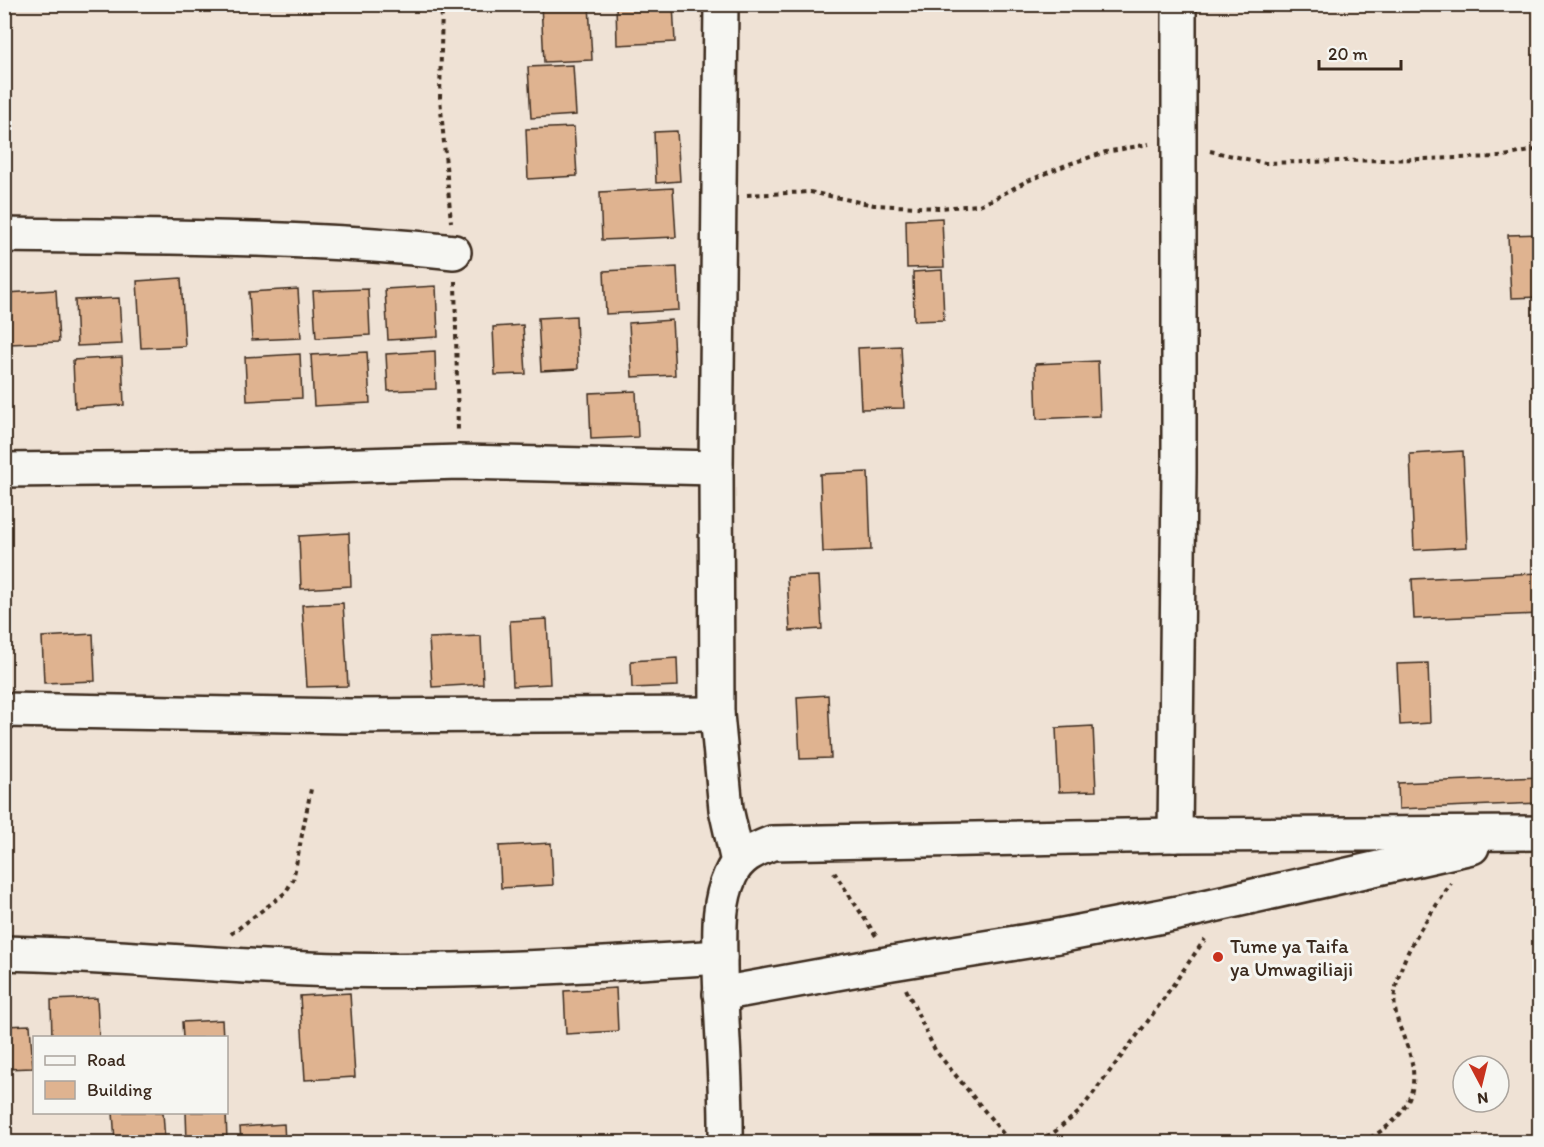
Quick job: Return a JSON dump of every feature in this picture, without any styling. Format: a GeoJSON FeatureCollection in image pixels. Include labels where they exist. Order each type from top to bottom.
{"type":"FeatureCollection","features":[{"type":"Feature","properties":{"kind":"street"},"geometry":{"type":"LineString","coordinates":[[721,4],[716,468],[717,714],[726,809],[738,862]]}},
{"type":"Feature","properties":{"kind":"street"},"geometry":{"type":"LineString","coordinates":[[1175,835],[1179,472],[1179,4]]}},
{"type":"Feature","properties":{"kind":"street"},"geometry":{"type":"LineString","coordinates":[[4,235],[177,237],[386,245],[454,252]]}},
{"type":"Feature","properties":{"kind":"street"},"geometry":{"type":"LineString","coordinates":[[4,470],[299,467],[459,462],[716,468]]}},
{"type":"Feature","properties":{"kind":"street"},"geometry":{"type":"LineString","coordinates":[[4,710],[349,716],[717,714]]}},
{"type":"Feature","properties":{"kind":"street"},"geometry":{"type":"LineString","coordinates":[[726,1143],[727,1101],[720,994],[720,909],[730,875],[738,862],[749,852],[772,843],[1175,835],[1536,833]]}},
{"type":"Feature","properties":{"kind":"street"},"geometry":{"type":"LineString","coordinates":[[720,994],[1053,937],[1231,901],[1536,833]]}},
{"type":"Feature","properties":{"kind":"street"},"geometry":{"type":"LineString","coordinates":[[4,952],[309,969],[489,970],[720,957]]}},
{"type":"Feature","properties":{"kind":"path"},"geometry":{"type":"LineString","coordinates":[[719,197],[810,192],[874,204],[939,208],[972,206],[994,199],[1023,183],[1055,170],[1106,152],[1148,144],[1180,144],[1265,163],[1499,157],[1539,149]]}},
{"type":"Feature","properties":{"kind":"path"},"geometry":{"type":"LineString","coordinates":[[207,963],[223,941],[235,930],[274,902],[289,888],[297,869],[311,789]]}},
{"type":"Feature","properties":{"kind":"path"},"geometry":{"type":"LineString","coordinates":[[816,843],[892,963],[921,1017],[935,1050],[1010,1143]]}},
{"type":"Feature","properties":{"kind":"path"},"geometry":{"type":"LineString","coordinates":[[1362,1143],[1389,1127],[1402,1114],[1409,1099],[1413,1081],[1413,1065],[1396,1014],[1394,995],[1409,950],[1427,918],[1474,847]]}},
{"type":"Feature","properties":{"kind":"path"},"geometry":{"type":"LineString","coordinates":[[1029,1143],[1052,1134],[1079,1112],[1148,1021],[1231,901]]}},
{"type":"Feature","properties":{"kind":"building"},"geometry":{"type":"Polygon","coordinates":[[[541,4],[589,4],[592,60],[544,62],[541,4]]]}},
{"type":"Feature","properties":{"kind":"building"},"geometry":{"type":"Polygon","coordinates":[[[616,4],[673,4],[675,42],[617,45],[616,4]]]}},
{"type":"Feature","properties":{"kind":"building"},"geometry":{"type":"Polygon","coordinates":[[[573,65],[576,115],[531,118],[528,67],[573,65]]]}},
{"type":"Feature","properties":{"kind":"building"},"geometry":{"type":"Polygon","coordinates":[[[574,127],[577,176],[528,179],[526,129],[574,127]]]}},
{"type":"Feature","properties":{"kind":"building"},"geometry":{"type":"Polygon","coordinates":[[[677,131],[680,181],[656,183],[654,132],[677,131]]]}},
{"type":"Feature","properties":{"kind":"building"},"geometry":{"type":"Polygon","coordinates":[[[673,188],[676,237],[602,240],[600,192],[673,188]]]}},
{"type":"Feature","properties":{"kind":"building"},"geometry":{"type":"Polygon","coordinates":[[[942,218],[944,267],[907,268],[906,220],[942,218]]]}},
{"type":"Feature","properties":{"kind":"building"},"geometry":{"type":"Polygon","coordinates":[[[1540,234],[1540,297],[1511,298],[1508,235],[1540,234]]]}},
{"type":"Feature","properties":{"kind":"building"},"geometry":{"type":"Polygon","coordinates":[[[677,267],[679,310],[606,314],[604,271],[677,267]]]}},
{"type":"Feature","properties":{"kind":"building"},"geometry":{"type":"Polygon","coordinates":[[[942,270],[944,320],[914,321],[913,272],[942,270]]]}},
{"type":"Feature","properties":{"kind":"building"},"geometry":{"type":"Polygon","coordinates":[[[181,278],[185,346],[141,348],[137,281],[181,278]]]}},
{"type":"Feature","properties":{"kind":"building"},"geometry":{"type":"Polygon","coordinates":[[[436,286],[438,337],[388,340],[385,289],[436,286]]]}},
{"type":"Feature","properties":{"kind":"building"},"geometry":{"type":"Polygon","coordinates":[[[298,289],[301,338],[252,340],[249,292],[298,289]]]}},
{"type":"Feature","properties":{"kind":"building"},"geometry":{"type":"Polygon","coordinates":[[[368,289],[370,335],[316,338],[313,291],[368,289]]]}},
{"type":"Feature","properties":{"kind":"building"},"geometry":{"type":"Polygon","coordinates":[[[56,290],[59,342],[9,344],[6,293],[56,290]]]}},
{"type":"Feature","properties":{"kind":"building"},"geometry":{"type":"Polygon","coordinates":[[[119,298],[122,344],[77,346],[75,300],[119,298]]]}},
{"type":"Feature","properties":{"kind":"building"},"geometry":{"type":"Polygon","coordinates":[[[576,316],[578,369],[541,371],[538,318],[576,316]]]}},
{"type":"Feature","properties":{"kind":"building"},"geometry":{"type":"Polygon","coordinates":[[[672,320],[675,375],[632,377],[629,323],[672,320]]]}},
{"type":"Feature","properties":{"kind":"building"},"geometry":{"type":"Polygon","coordinates":[[[523,325],[526,374],[495,375],[493,327],[523,325]]]}},
{"type":"Feature","properties":{"kind":"building"},"geometry":{"type":"Polygon","coordinates":[[[901,346],[904,408],[861,409],[858,348],[901,346]]]}},
{"type":"Feature","properties":{"kind":"building"},"geometry":{"type":"Polygon","coordinates":[[[435,351],[436,389],[388,391],[386,354],[435,351]]]}},
{"type":"Feature","properties":{"kind":"building"},"geometry":{"type":"Polygon","coordinates":[[[367,352],[370,403],[314,406],[311,355],[367,352]]]}},
{"type":"Feature","properties":{"kind":"building"},"geometry":{"type":"Polygon","coordinates":[[[300,354],[302,398],[247,401],[245,357],[300,354]]]}},
{"type":"Feature","properties":{"kind":"building"},"geometry":{"type":"Polygon","coordinates":[[[122,357],[124,405],[75,408],[73,360],[122,357]]]}},
{"type":"Feature","properties":{"kind":"building"},"geometry":{"type":"Polygon","coordinates":[[[1098,361],[1100,416],[1037,419],[1035,364],[1098,361]]]}},
{"type":"Feature","properties":{"kind":"building"},"geometry":{"type":"Polygon","coordinates":[[[636,391],[638,437],[591,439],[589,393],[636,391]]]}},
{"type":"Feature","properties":{"kind":"building"},"geometry":{"type":"Polygon","coordinates":[[[1463,451],[1467,547],[1414,550],[1410,454],[1463,451]]]}},
{"type":"Feature","properties":{"kind":"building"},"geometry":{"type":"Polygon","coordinates":[[[868,472],[871,550],[823,552],[820,474],[868,472]]]}},
{"type":"Feature","properties":{"kind":"building"},"geometry":{"type":"Polygon","coordinates":[[[349,533],[351,586],[301,589],[299,536],[349,533]]]}},
{"type":"Feature","properties":{"kind":"building"},"geometry":{"type":"Polygon","coordinates":[[[1540,573],[1540,614],[1414,619],[1412,579],[1540,573]]]}},
{"type":"Feature","properties":{"kind":"building"},"geometry":{"type":"Polygon","coordinates":[[[819,576],[822,629],[790,631],[787,577],[819,576]]]}},
{"type":"Feature","properties":{"kind":"building"},"geometry":{"type":"Polygon","coordinates":[[[343,603],[348,686],[307,687],[302,605],[343,603]]]}},
{"type":"Feature","properties":{"kind":"building"},"geometry":{"type":"Polygon","coordinates":[[[547,619],[550,684],[513,686],[510,621],[547,619]]]}},
{"type":"Feature","properties":{"kind":"building"},"geometry":{"type":"Polygon","coordinates":[[[93,634],[95,681],[44,683],[42,637],[93,634]]]}},
{"type":"Feature","properties":{"kind":"building"},"geometry":{"type":"Polygon","coordinates":[[[481,636],[483,684],[432,687],[429,638],[481,636]]]}},
{"type":"Feature","properties":{"kind":"building"},"geometry":{"type":"Polygon","coordinates":[[[677,658],[678,686],[632,688],[631,661],[677,658]]]}},
{"type":"Feature","properties":{"kind":"building"},"geometry":{"type":"Polygon","coordinates":[[[1428,663],[1430,723],[1400,725],[1397,664],[1428,663]]]}},
{"type":"Feature","properties":{"kind":"building"},"geometry":{"type":"Polygon","coordinates":[[[828,695],[831,758],[800,759],[797,697],[828,695]]]}},
{"type":"Feature","properties":{"kind":"building"},"geometry":{"type":"Polygon","coordinates":[[[1093,726],[1096,791],[1059,792],[1056,728],[1093,726]]]}},
{"type":"Feature","properties":{"kind":"building"},"geometry":{"type":"Polygon","coordinates":[[[1540,777],[1540,803],[1399,809],[1398,783],[1540,777]]]}},
{"type":"Feature","properties":{"kind":"building"},"geometry":{"type":"Polygon","coordinates":[[[551,843],[553,885],[501,888],[499,846],[551,843]]]}},
{"type":"Feature","properties":{"kind":"building"},"geometry":{"type":"Polygon","coordinates":[[[616,988],[618,1031],[566,1034],[564,991],[616,988]]]}},
{"type":"Feature","properties":{"kind":"building"},"geometry":{"type":"Polygon","coordinates":[[[350,993],[355,1077],[305,1080],[300,996],[350,993]]]}},
{"type":"Feature","properties":{"kind":"building"},"geometry":{"type":"Polygon","coordinates":[[[97,998],[99,1036],[52,1036],[51,1000],[97,998]]]}},
{"type":"Feature","properties":{"kind":"building"},"geometry":{"type":"Polygon","coordinates":[[[222,1020],[223,1036],[183,1036],[182,1022],[222,1020]]]}},
{"type":"Feature","properties":{"kind":"building"},"geometry":{"type":"Polygon","coordinates":[[[30,1025],[33,1068],[4,1069],[4,1026],[30,1025]]]}},
{"type":"Feature","properties":{"kind":"building"},"geometry":{"type":"Polygon","coordinates":[[[113,1114],[163,1114],[165,1142],[115,1142],[113,1114]]]}},
{"type":"Feature","properties":{"kind":"building"},"geometry":{"type":"Polygon","coordinates":[[[186,1114],[226,1114],[227,1142],[187,1142],[186,1114]]]}},
{"type":"Feature","properties":{"kind":"building"},"geometry":{"type":"Polygon","coordinates":[[[284,1124],[285,1142],[241,1142],[240,1127],[284,1124]]]}},
{"type":"Feature","properties":{"kind":"place","name":"Tume ya Taifa ya Umwagiliaji"},"geometry":{"type":"Point","coordinates":[1218,957]}}]}
